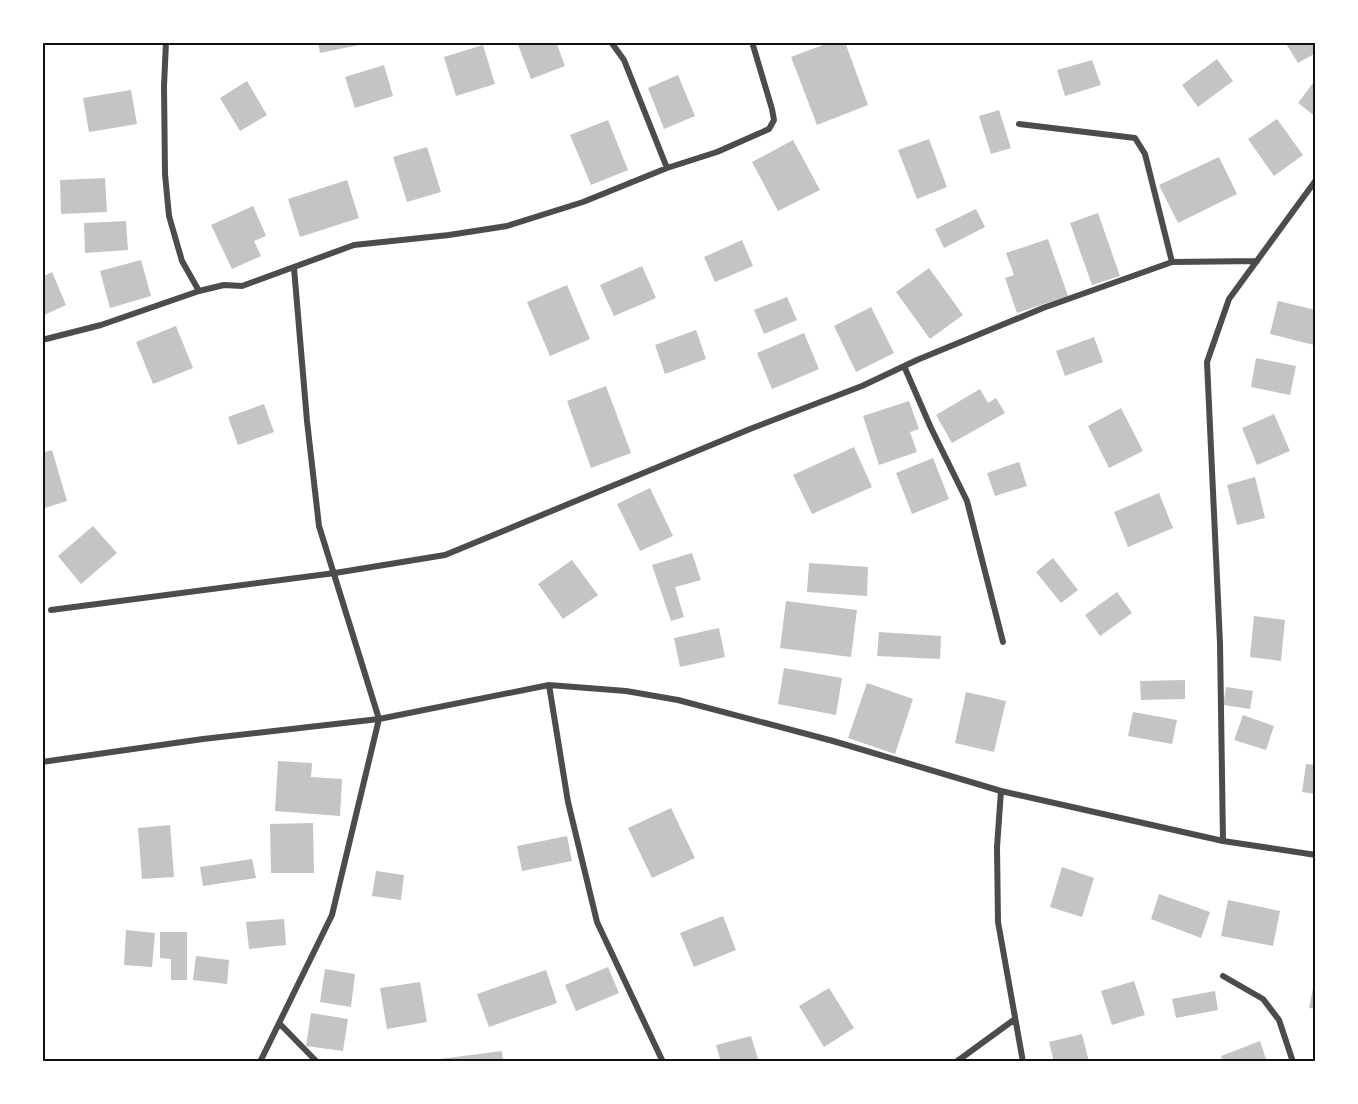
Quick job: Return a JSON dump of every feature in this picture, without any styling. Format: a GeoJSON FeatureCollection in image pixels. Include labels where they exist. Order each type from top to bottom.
{"type":"FeatureCollection","features":[{"type":"Feature","properties":{"kind":"street"},"geometry":{"type":"LineString","coordinates":[[166,42],[165,174],[169,216],[182,261],[199,291]]}},
{"type":"Feature","properties":{"kind":"street"},"geometry":{"type":"LineString","coordinates":[[611,42],[624,60],[667,168]]}},
{"type":"Feature","properties":{"kind":"street"},"geometry":{"type":"LineString","coordinates":[[42,340],[101,325],[199,291],[224,285],[242,286],[354,245],[507,226],[583,202],[667,168],[717,152],[769,129],[774,120],[752,42]]}},
{"type":"Feature","properties":{"kind":"street"},"geometry":{"type":"LineString","coordinates":[[1019,124],[1135,138],[1145,154],[1172,262]]}},
{"type":"Feature","properties":{"kind":"street"},"geometry":{"type":"LineString","coordinates":[[1223,841],[1220,643],[1206,362],[1229,299],[1316,180]]}},
{"type":"Feature","properties":{"kind":"street"},"geometry":{"type":"LineString","coordinates":[[51,610],[335,573],[445,555],[750,429],[862,386],[1043,308],[1172,262],[1257,261]]}},
{"type":"Feature","properties":{"kind":"street"},"geometry":{"type":"LineString","coordinates":[[260,1062],[332,915],[379,719],[319,526],[307,421],[294,268]]}},
{"type":"Feature","properties":{"kind":"street"},"geometry":{"type":"LineString","coordinates":[[904,366],[967,501],[1003,642]]}},
{"type":"Feature","properties":{"kind":"street"},"geometry":{"type":"LineString","coordinates":[[42,762],[203,739],[379,719],[549,685],[626,691],[678,700],[833,741],[1001,791],[1223,841],[1316,855]]}},
{"type":"Feature","properties":{"kind":"street"},"geometry":{"type":"LineString","coordinates":[[549,685],[568,801],[597,922],[663,1062]]}},
{"type":"Feature","properties":{"kind":"street"},"geometry":{"type":"LineString","coordinates":[[1001,791],[997,847],[998,922],[1023,1062]]}},
{"type":"Feature","properties":{"kind":"street"},"geometry":{"type":"LineString","coordinates":[[1223,976],[1263,999],[1279,1020],[1293,1062]]}},
{"type":"Feature","properties":{"kind":"street"},"geometry":{"type":"LineString","coordinates":[[956,1062],[1015,1019]]}},
{"type":"Feature","properties":{"kind":"street"},"geometry":{"type":"LineString","coordinates":[[280,1024],[317,1062]]}},
{"type":"Feature","properties":{"kind":"building"},"geometry":{"type":"Polygon","coordinates":[[[318,42],[359,42],[359,45],[320,53],[318,42]]]}},
{"type":"Feature","properties":{"kind":"building"},"geometry":{"type":"Polygon","coordinates":[[[517,42],[556,42],[565,66],[531,79],[517,42]]]}},
{"type":"Feature","properties":{"kind":"building"},"geometry":{"type":"Polygon","coordinates":[[[831,42],[845,42],[868,105],[817,125],[791,57],[831,42]]]}},
{"type":"Feature","properties":{"kind":"building"},"geometry":{"type":"Polygon","coordinates":[[[1285,42],[1316,42],[1316,53],[1298,63],[1285,42]]]}},
{"type":"Feature","properties":{"kind":"building"},"geometry":{"type":"Polygon","coordinates":[[[483,45],[495,84],[456,96],[444,57],[483,45]]]}},
{"type":"Feature","properties":{"kind":"building"},"geometry":{"type":"Polygon","coordinates":[[[1217,59],[1233,81],[1198,107],[1182,85],[1217,59]]]}},
{"type":"Feature","properties":{"kind":"building"},"geometry":{"type":"Polygon","coordinates":[[[1092,60],[1101,85],[1065,96],[1057,70],[1092,60]]]}},
{"type":"Feature","properties":{"kind":"building"},"geometry":{"type":"Polygon","coordinates":[[[384,65],[393,96],[355,108],[345,77],[384,65]]]}},
{"type":"Feature","properties":{"kind":"building"},"geometry":{"type":"Polygon","coordinates":[[[678,75],[695,116],[664,129],[648,88],[678,75]]]}},
{"type":"Feature","properties":{"kind":"building"},"geometry":{"type":"Polygon","coordinates":[[[1316,79],[1316,117],[1298,103],[1316,79]]]}},
{"type":"Feature","properties":{"kind":"building"},"geometry":{"type":"Polygon","coordinates":[[[247,81],[267,115],[240,131],[220,98],[247,81]]]}},
{"type":"Feature","properties":{"kind":"building"},"geometry":{"type":"Polygon","coordinates":[[[131,90],[137,124],[89,132],[83,98],[131,90]]]}},
{"type":"Feature","properties":{"kind":"building"},"geometry":{"type":"Polygon","coordinates":[[[999,110],[1011,148],[991,154],[979,116],[999,110]]]}},
{"type":"Feature","properties":{"kind":"building"},"geometry":{"type":"Polygon","coordinates":[[[1277,119],[1303,155],[1274,176],[1248,139],[1277,119]]]}},
{"type":"Feature","properties":{"kind":"building"},"geometry":{"type":"Polygon","coordinates":[[[608,120],[628,170],[591,185],[570,135],[608,120]]]}},
{"type":"Feature","properties":{"kind":"building"},"geometry":{"type":"Polygon","coordinates":[[[929,139],[947,187],[917,199],[898,150],[929,139]]]}},
{"type":"Feature","properties":{"kind":"building"},"geometry":{"type":"Polygon","coordinates":[[[793,140],[820,190],[778,211],[752,162],[793,140]]]}},
{"type":"Feature","properties":{"kind":"building"},"geometry":{"type":"Polygon","coordinates":[[[427,147],[441,192],[407,202],[393,157],[427,147]]]}},
{"type":"Feature","properties":{"kind":"building"},"geometry":{"type":"Polygon","coordinates":[[[1219,157],[1237,194],[1178,223],[1159,185],[1219,157]]]}},
{"type":"Feature","properties":{"kind":"building"},"geometry":{"type":"Polygon","coordinates":[[[105,178],[107,212],[61,214],[60,180],[105,178]]]}},
{"type":"Feature","properties":{"kind":"building"},"geometry":{"type":"Polygon","coordinates":[[[347,180],[359,218],[300,237],[288,199],[347,180]]]}},
{"type":"Feature","properties":{"kind":"building"},"geometry":{"type":"Polygon","coordinates":[[[253,206],[266,236],[254,241],[261,256],[232,269],[211,225],[253,206]]]}},
{"type":"Feature","properties":{"kind":"building"},"geometry":{"type":"Polygon","coordinates":[[[976,209],[985,227],[944,248],[935,229],[976,209]]]}},
{"type":"Feature","properties":{"kind":"building"},"geometry":{"type":"Polygon","coordinates":[[[1098,213],[1120,276],[1092,285],[1070,223],[1098,213]]]}},
{"type":"Feature","properties":{"kind":"building"},"geometry":{"type":"Polygon","coordinates":[[[126,221],[128,250],[85,253],[84,223],[126,221]]]}},
{"type":"Feature","properties":{"kind":"building"},"geometry":{"type":"Polygon","coordinates":[[[1048,239],[1068,296],[1017,313],[1005,278],[1014,275],[1006,253],[1048,239]]]}},
{"type":"Feature","properties":{"kind":"building"},"geometry":{"type":"Polygon","coordinates":[[[742,240],[753,266],[715,282],[704,257],[742,240]]]}},
{"type":"Feature","properties":{"kind":"building"},"geometry":{"type":"Polygon","coordinates":[[[141,260],[151,296],[110,308],[100,271],[141,260]]]}},
{"type":"Feature","properties":{"kind":"building"},"geometry":{"type":"Polygon","coordinates":[[[642,266],[656,298],[614,316],[600,285],[642,266]]]}},
{"type":"Feature","properties":{"kind":"building"},"geometry":{"type":"Polygon","coordinates":[[[929,268],[963,315],[930,339],[896,292],[929,268]]]}},
{"type":"Feature","properties":{"kind":"building"},"geometry":{"type":"Polygon","coordinates":[[[52,272],[66,305],[42,316],[42,277],[52,272]]]}},
{"type":"Feature","properties":{"kind":"building"},"geometry":{"type":"Polygon","coordinates":[[[567,285],[590,339],[550,356],[527,302],[567,285]]]}},
{"type":"Feature","properties":{"kind":"building"},"geometry":{"type":"Polygon","coordinates":[[[787,297],[797,320],[764,334],[754,310],[787,297]]]}},
{"type":"Feature","properties":{"kind":"building"},"geometry":{"type":"Polygon","coordinates":[[[1278,301],[1316,310],[1314,345],[1270,334],[1278,301]]]}},
{"type":"Feature","properties":{"kind":"building"},"geometry":{"type":"Polygon","coordinates":[[[871,307],[894,353],[856,372],[834,326],[871,307]]]}},
{"type":"Feature","properties":{"kind":"building"},"geometry":{"type":"Polygon","coordinates":[[[176,326],[193,368],[153,384],[136,342],[176,326]]]}},
{"type":"Feature","properties":{"kind":"building"},"geometry":{"type":"Polygon","coordinates":[[[696,330],[706,359],[665,374],[655,345],[696,330]]]}},
{"type":"Feature","properties":{"kind":"building"},"geometry":{"type":"Polygon","coordinates":[[[804,333],[819,369],[772,389],[757,353],[804,333]]]}},
{"type":"Feature","properties":{"kind":"building"},"geometry":{"type":"Polygon","coordinates":[[[1094,337],[1103,362],[1065,376],[1056,351],[1094,337]]]}},
{"type":"Feature","properties":{"kind":"building"},"geometry":{"type":"Polygon","coordinates":[[[1256,358],[1296,366],[1290,395],[1251,387],[1256,358]]]}},
{"type":"Feature","properties":{"kind":"building"},"geometry":{"type":"Polygon","coordinates":[[[606,386],[631,453],[591,468],[567,401],[606,386]]]}},
{"type":"Feature","properties":{"kind":"building"},"geometry":{"type":"Polygon","coordinates":[[[980,389],[988,403],[996,398],[1005,413],[952,443],[936,415],[980,389]]]}},
{"type":"Feature","properties":{"kind":"building"},"geometry":{"type":"Polygon","coordinates":[[[909,401],[919,429],[910,432],[917,452],[879,465],[863,416],[909,401]]]}},
{"type":"Feature","properties":{"kind":"building"},"geometry":{"type":"Polygon","coordinates":[[[264,404],[274,432],[238,445],[228,417],[264,404]]]}},
{"type":"Feature","properties":{"kind":"building"},"geometry":{"type":"Polygon","coordinates":[[[1121,408],[1143,451],[1109,468],[1088,426],[1121,408]]]}},
{"type":"Feature","properties":{"kind":"building"},"geometry":{"type":"Polygon","coordinates":[[[1274,414],[1290,451],[1257,465],[1242,428],[1274,414]]]}},
{"type":"Feature","properties":{"kind":"building"},"geometry":{"type":"Polygon","coordinates":[[[854,447],[872,487],[812,514],[793,475],[854,447]]]}},
{"type":"Feature","properties":{"kind":"building"},"geometry":{"type":"Polygon","coordinates":[[[52,450],[67,501],[42,509],[42,453],[52,450]]]}},
{"type":"Feature","properties":{"kind":"building"},"geometry":{"type":"Polygon","coordinates":[[[933,458],[949,499],[912,514],[896,473],[933,458]]]}},
{"type":"Feature","properties":{"kind":"building"},"geometry":{"type":"Polygon","coordinates":[[[1019,462],[1027,486],[995,496],[987,473],[1019,462]]]}},
{"type":"Feature","properties":{"kind":"building"},"geometry":{"type":"Polygon","coordinates":[[[1255,477],[1265,518],[1237,525],[1227,485],[1255,477]]]}},
{"type":"Feature","properties":{"kind":"building"},"geometry":{"type":"Polygon","coordinates":[[[650,488],[673,536],[640,551],[617,504],[650,488]]]}},
{"type":"Feature","properties":{"kind":"building"},"geometry":{"type":"Polygon","coordinates":[[[1159,493],[1173,528],[1128,547],[1114,512],[1159,493]]]}},
{"type":"Feature","properties":{"kind":"building"},"geometry":{"type":"Polygon","coordinates":[[[93,526],[117,553],[81,584],[58,556],[93,526]]]}},
{"type":"Feature","properties":{"kind":"building"},"geometry":{"type":"Polygon","coordinates":[[[692,553],[701,580],[675,587],[684,617],[671,621],[652,565],[692,553]]]}},
{"type":"Feature","properties":{"kind":"building"},"geometry":{"type":"Polygon","coordinates":[[[1053,558],[1078,590],[1061,603],[1036,572],[1053,558]]]}},
{"type":"Feature","properties":{"kind":"building"},"geometry":{"type":"Polygon","coordinates":[[[572,560],[598,595],[563,619],[538,584],[572,560]]]}},
{"type":"Feature","properties":{"kind":"building"},"geometry":{"type":"Polygon","coordinates":[[[809,563],[868,567],[867,596],[807,592],[809,563]]]}},
{"type":"Feature","properties":{"kind":"building"},"geometry":{"type":"Polygon","coordinates":[[[1117,592],[1132,613],[1100,636],[1085,615],[1117,592]]]}},
{"type":"Feature","properties":{"kind":"building"},"geometry":{"type":"Polygon","coordinates":[[[786,601],[857,610],[851,657],[780,648],[786,601]]]}},
{"type":"Feature","properties":{"kind":"building"},"geometry":{"type":"Polygon","coordinates":[[[1254,616],[1285,620],[1281,661],[1250,657],[1254,616]]]}},
{"type":"Feature","properties":{"kind":"building"},"geometry":{"type":"Polygon","coordinates":[[[719,628],[725,657],[680,667],[674,638],[719,628]]]}},
{"type":"Feature","properties":{"kind":"building"},"geometry":{"type":"Polygon","coordinates":[[[879,632],[941,636],[940,659],[877,656],[879,632]]]}},
{"type":"Feature","properties":{"kind":"building"},"geometry":{"type":"Polygon","coordinates":[[[784,668],[842,678],[836,715],[778,704],[784,668]]]}},
{"type":"Feature","properties":{"kind":"building"},"geometry":{"type":"Polygon","coordinates":[[[1185,680],[1185,699],[1141,700],[1140,681],[1185,680]]]}},
{"type":"Feature","properties":{"kind":"building"},"geometry":{"type":"Polygon","coordinates":[[[867,683],[913,699],[895,754],[848,738],[867,683]]]}},
{"type":"Feature","properties":{"kind":"building"},"geometry":{"type":"Polygon","coordinates":[[[1226,687],[1253,691],[1250,709],[1223,705],[1226,687]]]}},
{"type":"Feature","properties":{"kind":"building"},"geometry":{"type":"Polygon","coordinates":[[[966,692],[1006,701],[994,752],[955,743],[966,692]]]}},
{"type":"Feature","properties":{"kind":"building"},"geometry":{"type":"Polygon","coordinates":[[[1133,712],[1177,720],[1172,744],[1128,736],[1133,712]]]}},
{"type":"Feature","properties":{"kind":"building"},"geometry":{"type":"Polygon","coordinates":[[[1243,715],[1274,726],[1266,750],[1234,740],[1243,715]]]}},
{"type":"Feature","properties":{"kind":"building"},"geometry":{"type":"Polygon","coordinates":[[[278,761],[312,763],[311,777],[342,779],[340,816],[275,811],[278,761]]]}},
{"type":"Feature","properties":{"kind":"building"},"geometry":{"type":"Polygon","coordinates":[[[1306,764],[1316,765],[1316,794],[1302,792],[1306,764]]]}},
{"type":"Feature","properties":{"kind":"building"},"geometry":{"type":"Polygon","coordinates":[[[671,808],[695,858],[652,878],[628,828],[671,808]]]}},
{"type":"Feature","properties":{"kind":"building"},"geometry":{"type":"Polygon","coordinates":[[[313,823],[314,873],[271,873],[270,824],[313,823]]]}},
{"type":"Feature","properties":{"kind":"building"},"geometry":{"type":"Polygon","coordinates":[[[170,825],[174,877],[142,879],[138,828],[170,825]]]}},
{"type":"Feature","properties":{"kind":"building"},"geometry":{"type":"Polygon","coordinates":[[[567,836],[572,861],[522,871],[517,846],[567,836]]]}},
{"type":"Feature","properties":{"kind":"building"},"geometry":{"type":"Polygon","coordinates":[[[252,859],[256,878],[203,886],[200,867],[252,859]]]}},
{"type":"Feature","properties":{"kind":"building"},"geometry":{"type":"Polygon","coordinates":[[[1062,867],[1094,878],[1082,917],[1050,907],[1062,867]]]}},
{"type":"Feature","properties":{"kind":"building"},"geometry":{"type":"Polygon","coordinates":[[[376,871],[404,875],[401,900],[372,896],[376,871]]]}},
{"type":"Feature","properties":{"kind":"building"},"geometry":{"type":"Polygon","coordinates":[[[1159,894],[1210,912],[1201,938],[1151,919],[1159,894]]]}},
{"type":"Feature","properties":{"kind":"building"},"geometry":{"type":"Polygon","coordinates":[[[1228,900],[1280,911],[1273,946],[1221,936],[1228,900]]]}},
{"type":"Feature","properties":{"kind":"building"},"geometry":{"type":"Polygon","coordinates":[[[723,916],[736,950],[694,967],[680,933],[723,916]]]}},
{"type":"Feature","properties":{"kind":"building"},"geometry":{"type":"Polygon","coordinates":[[[284,919],[286,945],[249,949],[246,922],[284,919]]]}},
{"type":"Feature","properties":{"kind":"building"},"geometry":{"type":"Polygon","coordinates":[[[126,930],[155,933],[152,967],[124,965],[126,930]]]}},
{"type":"Feature","properties":{"kind":"building"},"geometry":{"type":"Polygon","coordinates":[[[160,932],[187,932],[187,980],[171,980],[171,959],[160,958],[160,932]]]}},
{"type":"Feature","properties":{"kind":"building"},"geometry":{"type":"Polygon","coordinates":[[[196,956],[229,960],[227,984],[193,980],[196,956]]]}},
{"type":"Feature","properties":{"kind":"building"},"geometry":{"type":"Polygon","coordinates":[[[608,967],[619,993],[576,1011],[565,985],[608,967]]]}},
{"type":"Feature","properties":{"kind":"building"},"geometry":{"type":"Polygon","coordinates":[[[325,969],[355,974],[351,1007],[320,1002],[325,969]]]}},
{"type":"Feature","properties":{"kind":"building"},"geometry":{"type":"Polygon","coordinates":[[[546,970],[557,1003],[489,1027],[477,994],[546,970]]]}},
{"type":"Feature","properties":{"kind":"building"},"geometry":{"type":"Polygon","coordinates":[[[1316,979],[1316,1009],[1309,1008],[1316,979]]]}},
{"type":"Feature","properties":{"kind":"building"},"geometry":{"type":"Polygon","coordinates":[[[1134,981],[1145,1015],[1112,1025],[1101,991],[1134,981]]]}},
{"type":"Feature","properties":{"kind":"building"},"geometry":{"type":"Polygon","coordinates":[[[420,982],[427,1022],[387,1029],[380,988],[420,982]]]}},
{"type":"Feature","properties":{"kind":"building"},"geometry":{"type":"Polygon","coordinates":[[[829,988],[854,1028],[824,1047],[799,1006],[829,988]]]}},
{"type":"Feature","properties":{"kind":"building"},"geometry":{"type":"Polygon","coordinates":[[[1215,991],[1218,1010],[1176,1018],[1172,999],[1215,991]]]}},
{"type":"Feature","properties":{"kind":"building"},"geometry":{"type":"Polygon","coordinates":[[[311,1013],[348,1019],[343,1051],[306,1046],[311,1013]]]}},
{"type":"Feature","properties":{"kind":"building"},"geometry":{"type":"Polygon","coordinates":[[[1082,1034],[1089,1062],[1054,1062],[1049,1042],[1082,1034]]]}},
{"type":"Feature","properties":{"kind":"building"},"geometry":{"type":"Polygon","coordinates":[[[751,1036],[759,1062],[721,1062],[716,1045],[751,1036]]]}},
{"type":"Feature","properties":{"kind":"building"},"geometry":{"type":"Polygon","coordinates":[[[1260,1041],[1267,1062],[1223,1062],[1221,1056],[1260,1041]]]}},
{"type":"Feature","properties":{"kind":"building"},"geometry":{"type":"Polygon","coordinates":[[[502,1051],[503,1062],[441,1062],[440,1059],[502,1051]]]}}]}
